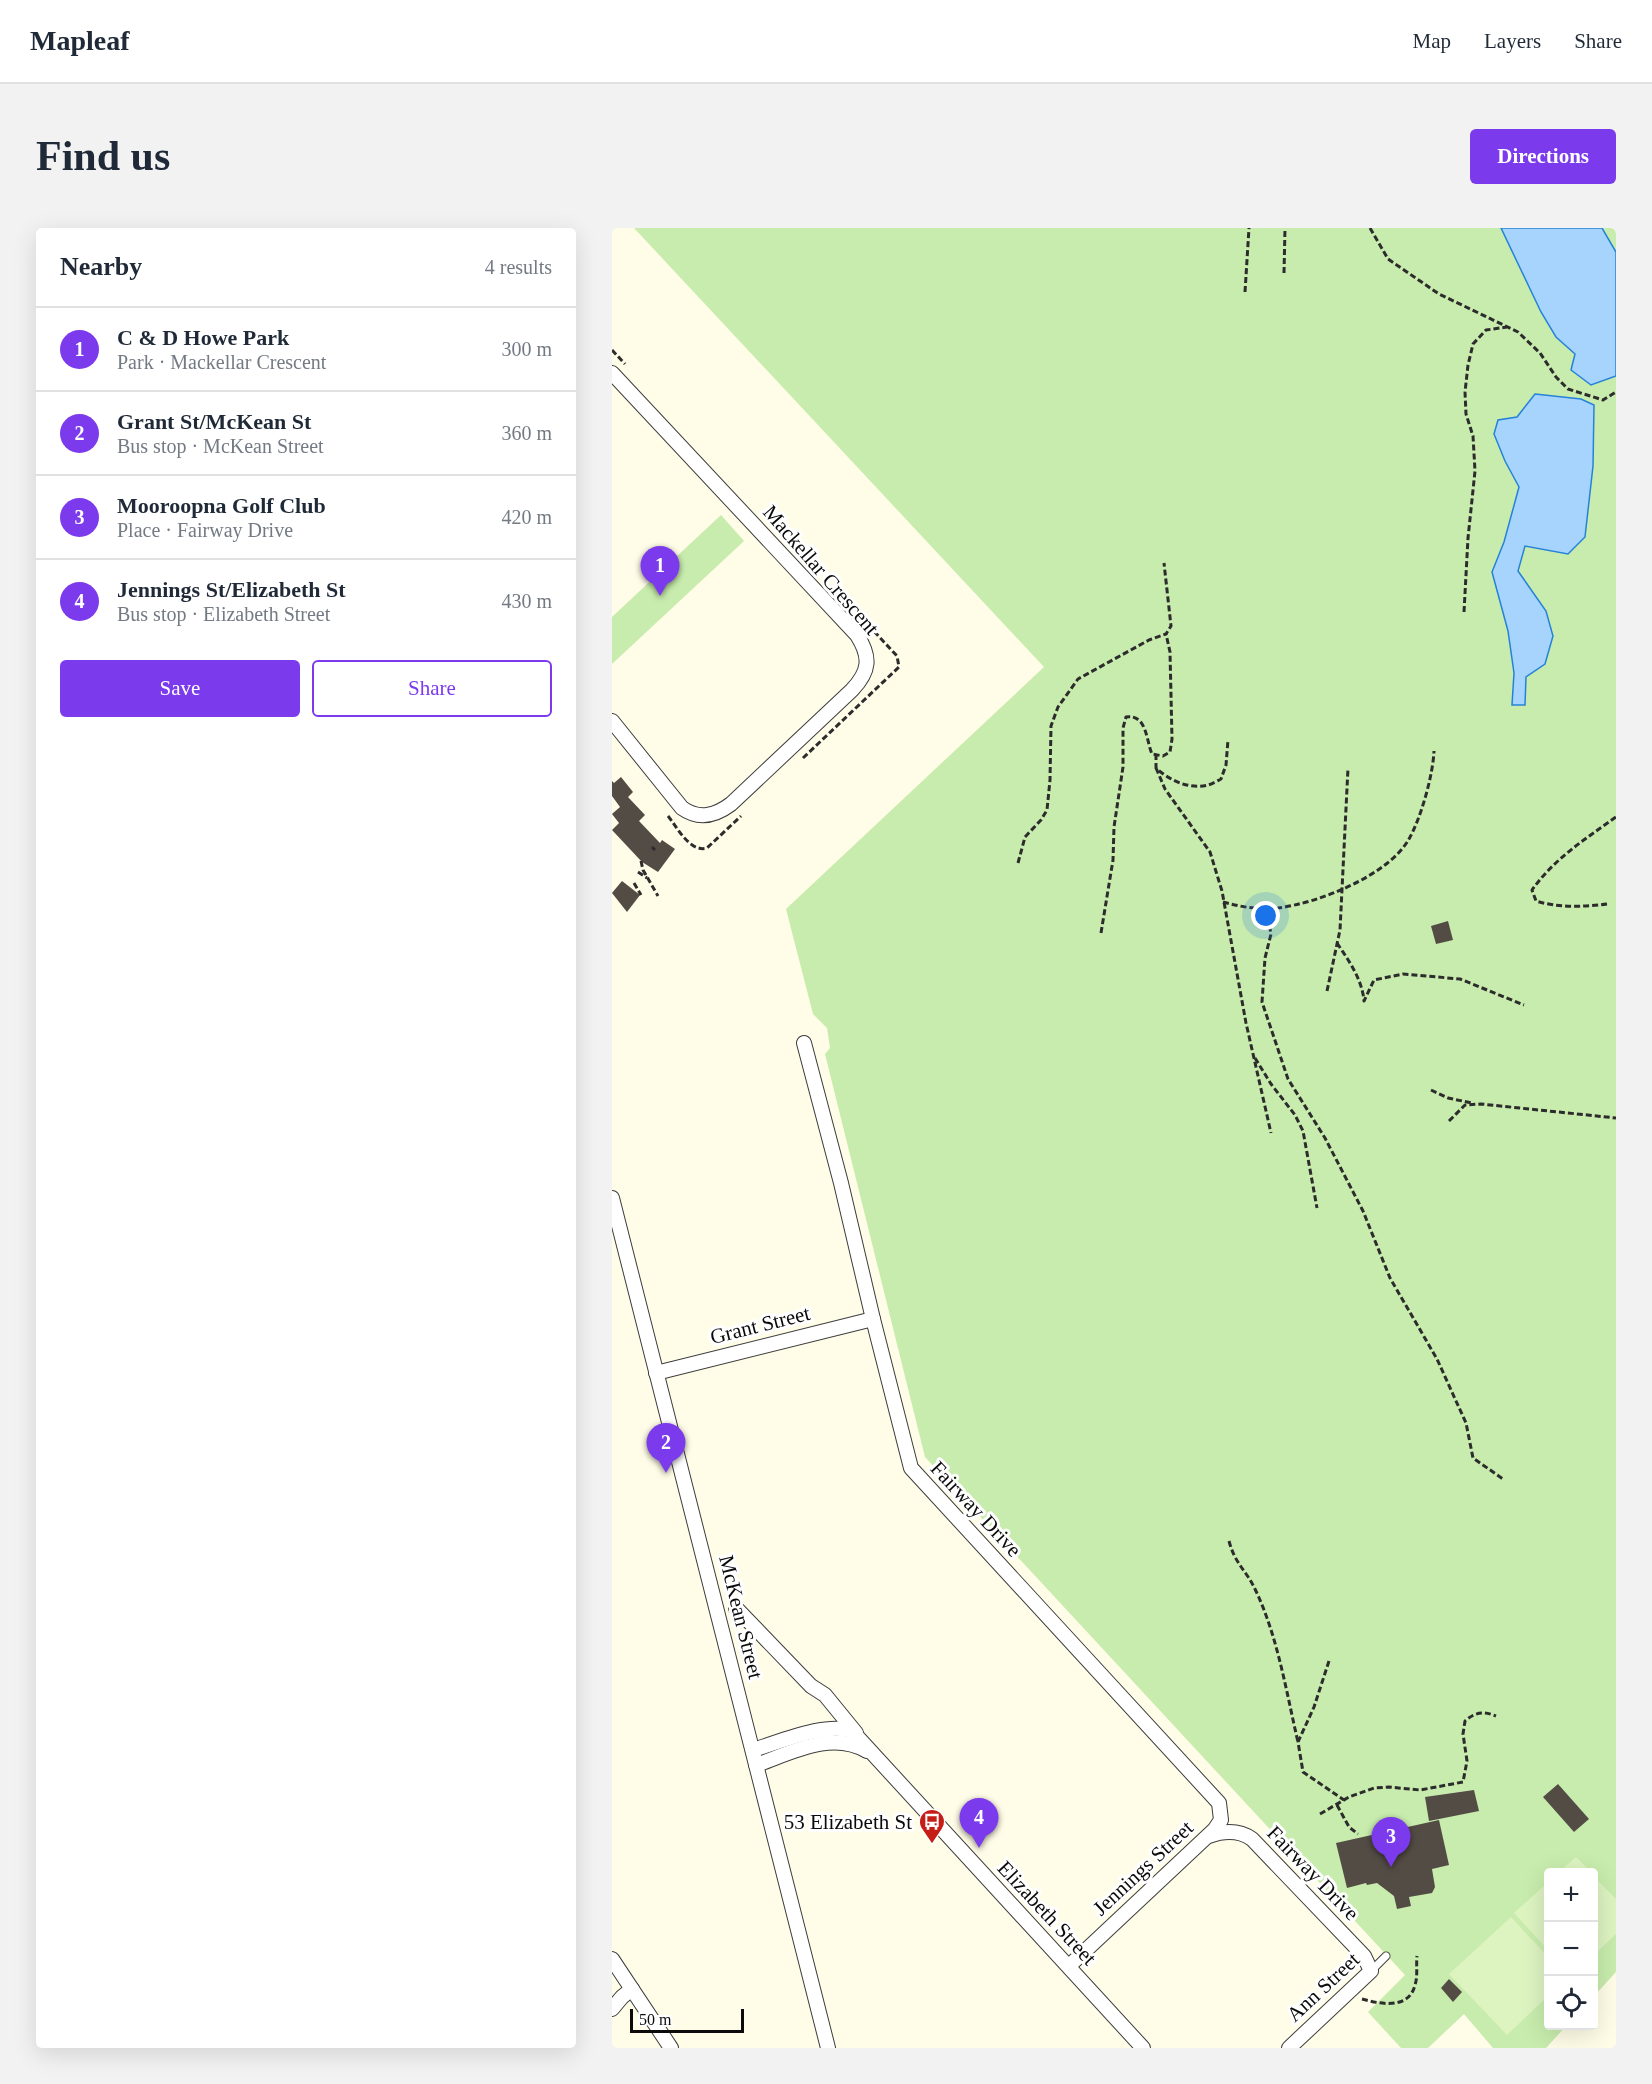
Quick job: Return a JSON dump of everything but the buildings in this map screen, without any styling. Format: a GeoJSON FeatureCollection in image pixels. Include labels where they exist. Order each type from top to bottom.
{"type":"FeatureCollection","features":[{"type":"Feature","properties":{"kind":"street","name":"Mackellar Crescent"},"geometry":{"type":"LineString","coordinates":[[612,373],[852,630],[862,644],[867,659],[865,674],[852,690],[737,799],[723,810],[710,815],[692,813],[682,808],[612,720]]}},
{"type":"Feature","properties":{"kind":"street","name":"Fairway Drive"},"geometry":{"type":"LineString","coordinates":[[804,1043],[910,1465],[915,1475],[1216,1799],[1221,1812],[1219,1825]]}},
{"type":"Feature","properties":{"kind":"street","name":"McKean Street"},"geometry":{"type":"LineString","coordinates":[[612,1198],[828,2048]]}},
{"type":"Feature","properties":{"kind":"street","name":"Grant Street"},"geometry":{"type":"LineString","coordinates":[[656,1373],[873,1319]]}},
{"type":"Feature","properties":{"kind":"street","name":"Elizabeth Street"},"geometry":{"type":"LineString","coordinates":[[736,1608],[811,1686],[825,1695],[848,1721],[871,1754]]}},
{"type":"Feature","properties":{"kind":"street","name":"Elizabeth Street"},"geometry":{"type":"LineString","coordinates":[[753,1750],[820,1730],[840,1728],[852,1731],[1143,2048]]}},
{"type":"Feature","properties":{"kind":"street","name":"Elizabeth Street"},"geometry":{"type":"LineString","coordinates":[[756,1765],[826,1742],[851,1744],[871,1754]]}},
{"type":"Feature","properties":{"kind":"street","name":"Jennings Street"},"geometry":{"type":"LineString","coordinates":[[1069,1966],[1219,1825]]}},
{"type":"Feature","properties":{"kind":"street","name":"Fairway Drive"},"geometry":{"type":"LineString","coordinates":[[1209,1836],[1231,1832],[1252,1839],[1364,1956],[1371,1971]]}},
{"type":"Feature","properties":{"kind":"street"},"geometry":{"type":"LineString","coordinates":[[612,1959],[617,1977],[632,1989],[671,2048]]}},
{"type":"Feature","properties":{"kind":"street","name":"Ann Street"},"geometry":{"type":"LineString","coordinates":[[1289,2048],[1371,1971]]}},
{"type":"Feature","properties":{"kind":"street"},"geometry":{"type":"LineString","coordinates":[[612,2009],[632,1989]]}},
{"type":"Feature","properties":{"kind":"lane","name":"Ann Street"},"geometry":{"type":"LineString","coordinates":[[1371,1971],[1386,1956]]}},
{"type":"Feature","properties":{"kind":"path"},"geometry":{"type":"LineString","coordinates":[[1245,292],[1249,228]]}},
{"type":"Feature","properties":{"kind":"path"},"geometry":{"type":"LineString","coordinates":[[1284,273],[1285,228]]}},
{"type":"Feature","properties":{"kind":"path"},"geometry":{"type":"LineString","coordinates":[[1370,228],[1388,259],[1439,294],[1518,332],[1540,353],[1556,377],[1568,389],[1603,400],[1616,392]]}},
{"type":"Feature","properties":{"kind":"path"},"geometry":{"type":"LineString","coordinates":[[1464,612],[1475,471],[1473,436],[1466,414],[1465,392],[1468,365],[1473,344],[1486,330],[1509,327]]}},
{"type":"Feature","properties":{"kind":"path"},"geometry":{"type":"LineString","coordinates":[[612,350],[627,367]]}},
{"type":"Feature","properties":{"kind":"path"},"geometry":{"type":"LineString","coordinates":[[1018,863],[1024,837],[1041,820],[1047,810],[1052,726],[1058,707],[1078,679],[1149,640],[1166,634],[1171,626],[1164,563]]}},
{"type":"Feature","properties":{"kind":"path"},"geometry":{"type":"LineString","coordinates":[[795,765],[899,667],[895,653],[863,620]]}},
{"type":"Feature","properties":{"kind":"path"},"geometry":{"type":"LineString","coordinates":[[1101,933],[1113,860],[1114,827],[1123,767],[1123,728],[1126,717],[1132,716],[1138,719],[1146,732],[1152,754],[1163,756],[1170,752],[1172,739],[1170,652],[1166,634]]}},
{"type":"Feature","properties":{"kind":"path"},"geometry":{"type":"LineString","coordinates":[[1156,768],[1166,778],[1175,782],[1208,785],[1221,779],[1226,765],[1228,740]]}},
{"type":"Feature","properties":{"kind":"path"},"geometry":{"type":"LineString","coordinates":[[1223,902],[1246,908],[1277,908],[1312,901],[1369,877],[1390,860],[1408,840],[1423,804],[1434,751]]}},
{"type":"Feature","properties":{"kind":"path"},"geometry":{"type":"LineString","coordinates":[[1156,754],[1156,768],[1165,789],[1210,852],[1223,902],[1271,1133]]}},
{"type":"Feature","properties":{"kind":"path"},"geometry":{"type":"LineString","coordinates":[[1327,991],[1340,930],[1348,768]]}},
{"type":"Feature","properties":{"kind":"path"},"geometry":{"type":"LineString","coordinates":[[666,813],[692,845],[702,849],[707,848],[744,813]]}},
{"type":"Feature","properties":{"kind":"path"},"geometry":{"type":"LineString","coordinates":[[1607,904],[1549,905],[1536,901],[1532,890],[1542,876],[1568,850],[1616,817]]}},
{"type":"Feature","properties":{"kind":"path"},"geometry":{"type":"LineString","coordinates":[[641,861],[658,896]]}},
{"type":"Feature","properties":{"kind":"path"},"geometry":{"type":"LineString","coordinates":[[638,872],[650,881]]}},
{"type":"Feature","properties":{"kind":"path"},"geometry":{"type":"LineString","coordinates":[[634,883],[640,895]]}},
{"type":"Feature","properties":{"kind":"path"},"geometry":{"type":"LineString","coordinates":[[1266,908],[1271,934],[1265,958],[1262,1002],[1288,1079],[1325,1138],[1363,1211],[1390,1278],[1437,1359],[1466,1423],[1473,1458],[1503,1479]]}},
{"type":"Feature","properties":{"kind":"path"},"geometry":{"type":"LineString","coordinates":[[1337,943],[1354,970],[1363,991],[1364,1001],[1374,980],[1403,974],[1460,979],[1524,1005]]}},
{"type":"Feature","properties":{"kind":"path"},"geometry":{"type":"LineString","coordinates":[[1253,1054],[1271,1084],[1295,1115],[1303,1131],[1317,1208]]}},
{"type":"Feature","properties":{"kind":"path"},"geometry":{"type":"LineString","coordinates":[[1431,1090],[1456,1100],[1481,1104],[1616,1118]]}},
{"type":"Feature","properties":{"kind":"path"},"geometry":{"type":"LineString","coordinates":[[1449,1121],[1465,1105],[1481,1104]]}},
{"type":"Feature","properties":{"kind":"path"},"geometry":{"type":"LineString","coordinates":[[1229,1541],[1233,1557],[1255,1588],[1275,1643],[1303,1772],[1344,1800]]}},
{"type":"Feature","properties":{"kind":"path"},"geometry":{"type":"LineString","coordinates":[[1298,1742],[1314,1707],[1329,1660]]}},
{"type":"Feature","properties":{"kind":"path"},"geometry":{"type":"LineString","coordinates":[[1320,1814],[1355,1794],[1378,1788],[1420,1790],[1463,1782],[1467,1761],[1463,1734],[1465,1721],[1472,1715],[1482,1712],[1496,1716]]}},
{"type":"Feature","properties":{"kind":"path"},"geometry":{"type":"LineString","coordinates":[[1337,1805],[1349,1827],[1358,1834]]}},
{"type":"Feature","properties":{"kind":"path"},"geometry":{"type":"LineString","coordinates":[[1347,1994],[1383,2004],[1401,2002],[1411,1994],[1415,1986],[1417,1956]]}},
{"type":"Feature","properties":{"kind":"green space"},"geometry":{"type":"Polygon","coordinates":[[[634,228],[1616,228],[1616,1972],[1598,1992],[1598,1868],[1544,1868],[1544,2030],[1562,2030],[1546,2048],[1493,2048],[1464,2014],[1428,2048],[1401,2048],[1368,2012],[1405,1975],[925,1457],[825,1054],[830,1048],[827,1028],[813,1014],[786,909],[1044,667],[634,228]]]}},
{"type":"Feature","properties":{"kind":"green space"},"geometry":{"type":"Polygon","coordinates":[[[721,515],[744,541],[612,664],[612,617],[721,515]]]}},
{"type":"Feature","properties":{"kind":"green space"},"geometry":{"type":"Polygon","coordinates":[[[1576,1857],[1587,1868],[1564,1868],[1576,1857]]]}},
{"type":"Feature","properties":{"kind":"green space"},"geometry":{"type":"Polygon","coordinates":[[[1598,1881],[1616,1899],[1616,1934],[1598,1951],[1598,1881]]]}},
{"type":"Feature","properties":{"kind":"green space"},"geometry":{"type":"Polygon","coordinates":[[[1544,1886],[1544,1946],[1514,1913],[1544,1886]]]}},
{"type":"Feature","properties":{"kind":"green space"},"geometry":{"type":"Polygon","coordinates":[[[1511,1917],[1544,1953],[1544,2000],[1507,2035],[1449,1974],[1511,1917]]]}},
{"type":"Feature","properties":{"kind":"water"},"geometry":{"type":"Polygon","coordinates":[[[1501,228],[1602,228],[1616,252],[1616,376],[1591,385],[1571,370],[1575,354],[1556,337],[1541,312],[1501,228]]]}},
{"type":"Feature","properties":{"kind":"water"},"geometry":{"type":"Polygon","coordinates":[[[1535,394],[1581,399],[1594,405],[1593,466],[1585,537],[1568,554],[1525,546],[1518,571],[1546,611],[1553,636],[1545,664],[1526,677],[1525,705],[1512,705],[1514,673],[1508,631],[1492,572],[1504,542],[1519,487],[1494,434],[1498,420],[1517,417],[1535,394]]]}},
{"type":"Feature","properties":{"kind":"place","name":"C & D Howe Park"},"geometry":{"type":"Point","coordinates":[660,596]}},
{"type":"Feature","properties":{"kind":"place","name":"Grant St/McKean St"},"geometry":{"type":"Point","coordinates":[666,1473]}},
{"type":"Feature","properties":{"kind":"place","name":"53 Elizabeth St"},"geometry":{"type":"Point","coordinates":[932,1845]}},
{"type":"Feature","properties":{"kind":"place","name":"Jennings St/Elizabeth St"},"geometry":{"type":"Point","coordinates":[979,1848]}},
{"type":"Feature","properties":{"kind":"place","name":"Mooroopna Golf Club"},"geometry":{"type":"Point","coordinates":[1391,1867]}}]}
